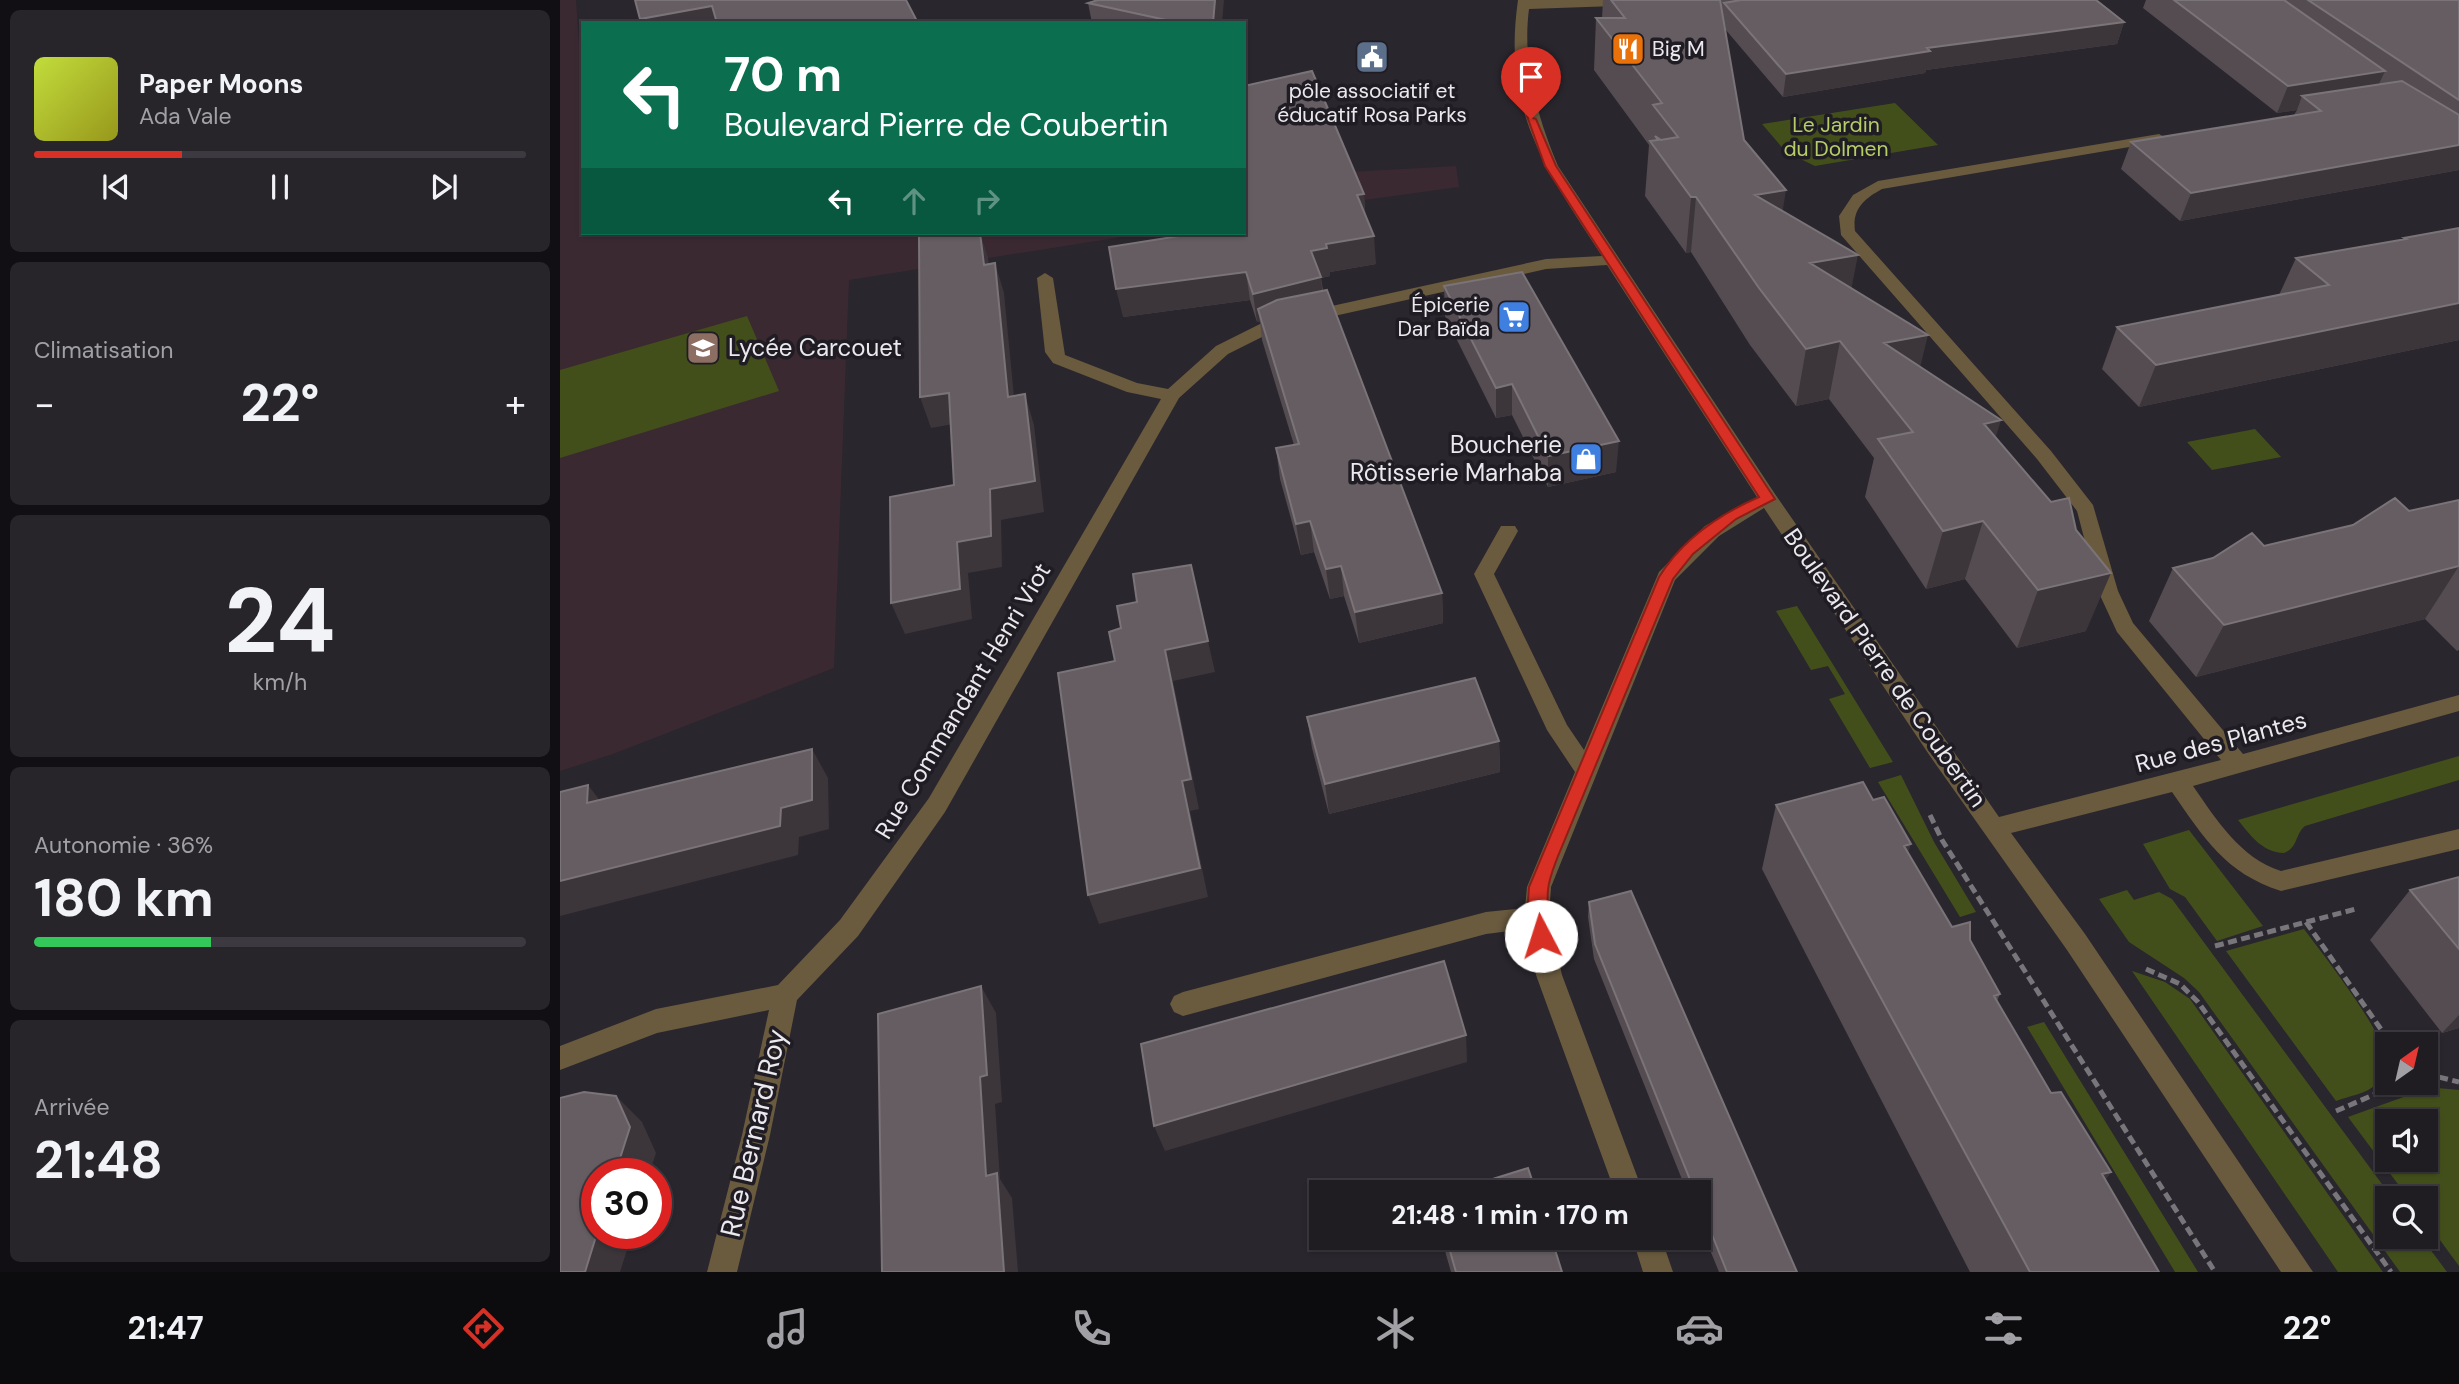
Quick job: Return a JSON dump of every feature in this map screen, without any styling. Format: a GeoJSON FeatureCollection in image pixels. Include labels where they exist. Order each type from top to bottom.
{"type":"FeatureCollection","features":[{"type":"Feature","properties":{"kind":"street"},"geometry":{"type":"LineString","coordinates":[[1524,3],[1673,0]]}},
{"type":"Feature","properties":{"kind":"street","name":"Boulevard Pierre de Coubertin"},"geometry":{"type":"LineString","coordinates":[[1524,3],[1520,44],[1531,119],[1551,166],[1768,499],[1940,753],[1996,827],[2076,942],[2298,1272]]}},
{"type":"Feature","properties":{"kind":"street"},"geometry":{"type":"LineString","coordinates":[[2174,136],[1889,182],[1865,192],[1854,201],[1846,214],[1845,224],[1847,232],[2044,455],[2086,510],[2108,591],[2124,626],[2239,765]]}},
{"type":"Feature","properties":{"kind":"street","name":"Rue Commandant Henri Viot"},"geometry":{"type":"LineString","coordinates":[[785,995],[849,928],[937,806],[1172,395],[1222,350],[1274,324],[1319,312],[1546,264],[1611,260]]}},
{"type":"Feature","properties":{"kind":"street"},"geometry":{"type":"LineString","coordinates":[[1045,278],[1054,352],[1059,359],[1115,382],[1172,395]]}},
{"type":"Feature","properties":{"kind":"street"},"geometry":{"type":"LineString","coordinates":[[1625,1180],[1549,975],[1537,916],[1539,887],[1585,769],[1666,577],[1688,551],[1731,515],[1768,499]]}},
{"type":"Feature","properties":{"kind":"street"},"geometry":{"type":"LineString","coordinates":[[1508,531],[1484,574],[1558,730],[1585,769]]}},
{"type":"Feature","properties":{"kind":"street","name":"Rue des Plantes"},"geometry":{"type":"LineString","coordinates":[[1996,827],[2239,765],[2459,703]]}},
{"type":"Feature","properties":{"kind":"street"},"geometry":{"type":"LineString","coordinates":[[2176,780],[2238,859],[2261,877],[2280,881],[2459,839]]}},
{"type":"Feature","properties":{"kind":"street"},"geometry":{"type":"LineString","coordinates":[[1183,1004],[1486,923],[1537,916]]}},
{"type":"Feature","properties":{"kind":"street"},"geometry":{"type":"LineString","coordinates":[[560,1058],[656,1021],[785,995]]}},
{"type":"Feature","properties":{"kind":"street","name":"Rue Bernard Roy"},"geometry":{"type":"LineString","coordinates":[[722,1272],[756,1135],[785,995]]}},
{"type":"Feature","properties":{"kind":"street"},"geometry":{"type":"LineString","coordinates":[[1650,1250],[1658,1272]]}},
{"type":"Feature","properties":{"kind":"path"},"geometry":{"type":"LineString","coordinates":[[1942,840],[2215,1272]]}},
{"type":"Feature","properties":{"kind":"path"},"geometry":{"type":"LineString","coordinates":[[2280,881],[2383,1032]]}},
{"type":"Feature","properties":{"kind":"path"},"geometry":{"type":"LineString","coordinates":[[2215,946],[2306,922]]}},
{"type":"Feature","properties":{"kind":"path"},"geometry":{"type":"LineString","coordinates":[[2076,942],[2167,976],[2192,994],[2391,1272]]}},
{"type":"Feature","properties":{"kind":"path"},"geometry":{"type":"LineString","coordinates":[[2438,1077],[2459,1082]]}},
{"type":"Feature","properties":{"kind":"path"},"geometry":{"type":"LineString","coordinates":[[2336,1111],[2375,1094]]}},
{"type":"Feature","properties":{"kind":"shaded area","name":"Lycée Carcouet"},"geometry":{"type":"Polygon","coordinates":[[[560,0],[576,0],[581,74],[581,235],[1134,235],[849,280],[834,668],[613,754],[560,771],[560,0]]]}},
{"type":"Feature","properties":{"kind":"shaded area"},"geometry":{"type":"Polygon","coordinates":[[[1456,166],[1459,187],[1357,201],[1246,178],[1456,166]]]}},
{"type":"Feature","properties":{"kind":"green space","name":"Le Jardin du Dolmen"},"geometry":{"type":"Polygon","coordinates":[[[1895,103],[1938,145],[1815,166],[1786,152],[1762,124],[1895,103]]]}},
{"type":"Feature","properties":{"kind":"green space"},"geometry":{"type":"Polygon","coordinates":[[[747,316],[779,391],[560,458],[560,370],[747,316]]]}},
{"type":"Feature","properties":{"kind":"green space"},"geometry":{"type":"Polygon","coordinates":[[[2255,429],[2281,457],[2212,470],[2187,442],[2255,429]]]}},
{"type":"Feature","properties":{"kind":"green space"},"geometry":{"type":"Polygon","coordinates":[[[1797,606],[1893,762],[1870,768],[1829,699],[1845,694],[1828,666],[1811,670],[1776,611],[1797,606]]]}},
{"type":"Feature","properties":{"kind":"green space"},"geometry":{"type":"Polygon","coordinates":[[[2459,756],[2459,780],[2305,826],[2292,848],[2284,853],[2263,846],[2238,820],[2459,756]]]}},
{"type":"Feature","properties":{"kind":"green space"},"geometry":{"type":"Polygon","coordinates":[[[1901,775],[1934,842],[1976,912],[1960,917],[1878,782],[1901,775]]]}},
{"type":"Feature","properties":{"kind":"green space"},"geometry":{"type":"Polygon","coordinates":[[[2189,830],[2263,926],[2217,941],[2185,897],[2170,889],[2143,844],[2189,830]]]}},
{"type":"Feature","properties":{"kind":"green space"},"geometry":{"type":"Polygon","coordinates":[[[2127,890],[2134,900],[2159,892],[2172,899],[2383,1186],[2375,1186],[2375,1237],[2199,992],[2184,978],[2129,942],[2099,899],[2127,890]]]}},
{"type":"Feature","properties":{"kind":"green space"},"geometry":{"type":"Polygon","coordinates":[[[2304,929],[2337,972],[2376,1032],[2375,1085],[2336,1101],[2226,951],[2304,929]]]}},
{"type":"Feature","properties":{"kind":"green space"},"geometry":{"type":"Polygon","coordinates":[[[2132,971],[2165,982],[2190,999],[2383,1272],[2338,1272],[2132,971]]]}},
{"type":"Feature","properties":{"kind":"green space"},"geometry":{"type":"Polygon","coordinates":[[[2044,1022],[2198,1272],[2175,1272],[2027,1027],[2044,1022]]]}},
{"type":"Feature","properties":{"kind":"green space"},"geometry":{"type":"Polygon","coordinates":[[[2438,1088],[2459,1090],[2459,1266],[2438,1237],[2438,1186],[2399,1186],[2389,1172],[2438,1172],[2438,1109],[2375,1109],[2375,1153],[2348,1117],[2406,1096],[2438,1096],[2438,1088]]]}},
{"type":"Feature","properties":{"kind":"green space"},"geometry":{"type":"Polygon","coordinates":[[[2383,1249],[2430,1249],[2447,1272],[2400,1272],[2383,1249]]]}},
{"type":"Feature","properties":{"kind":"building"},"geometry":{"type":"Polygon","coordinates":[[[635,0],[906,0],[917,21],[716,21],[712,6],[640,19],[635,0]]]}},
{"type":"Feature","properties":{"kind":"building"},"geometry":{"type":"Polygon","coordinates":[[[1098,0],[1215,0],[1213,21],[1171,21],[1088,3],[1098,0]]]}},
{"type":"Feature","properties":{"kind":"building"},"geometry":{"type":"Polygon","coordinates":[[[1611,0],[1720,0],[1744,140],[1786,190],[1755,195],[1858,255],[1810,263],[1928,335],[1884,343],[2001,420],[1984,424],[2051,502],[2069,498],[2076,530],[2111,573],[2038,590],[1983,521],[1943,531],[1878,439],[1913,432],[1840,341],[1806,349],[1759,288],[1696,197],[1691,197],[1650,141],[1658,140],[1655,136],[1661,140],[1678,137],[1653,105],[1662,103],[1596,18],[1625,18],[1611,0]]]}},
{"type":"Feature","properties":{"kind":"building"},"geometry":{"type":"Polygon","coordinates":[[[1741,0],[2096,0],[2124,22],[1927,48],[1930,51],[1786,74],[1724,3],[1741,0]]]}},
{"type":"Feature","properties":{"kind":"building"},"geometry":{"type":"Polygon","coordinates":[[[2174,0],[2284,0],[2385,71],[2288,86],[2174,0]]]}},
{"type":"Feature","properties":{"kind":"building"},"geometry":{"type":"Polygon","coordinates":[[[2308,0],[2459,0],[2459,100],[2308,0]]]}},
{"type":"Feature","properties":{"kind":"building"},"geometry":{"type":"Polygon","coordinates":[[[1312,71],[1364,194],[1357,195],[1374,236],[1326,244],[1327,248],[1311,251],[1321,277],[1253,294],[1246,272],[1116,289],[1109,247],[1185,235],[1246,235],[1246,86],[1312,71]]]}},
{"type":"Feature","properties":{"kind":"building"},"geometry":{"type":"Polygon","coordinates":[[[2402,81],[2459,115],[2459,145],[2191,193],[2131,142],[2321,111],[2302,96],[2402,81]]]}},
{"type":"Feature","properties":{"kind":"building"},"geometry":{"type":"Polygon","coordinates":[[[2459,228],[2459,303],[2156,365],[2117,327],[2329,285],[2296,258],[2459,228]]]}},
{"type":"Feature","properties":{"kind":"building"},"geometry":{"type":"Polygon","coordinates":[[[980,235],[984,265],[995,263],[1008,397],[1025,394],[1035,481],[990,489],[991,536],[957,542],[960,589],[891,603],[890,497],[954,485],[949,393],[920,397],[919,236],[980,235]]]}},
{"type":"Feature","properties":{"kind":"building"},"geometry":{"type":"Polygon","coordinates":[[[1522,272],[1619,441],[1548,456],[1512,384],[1496,388],[1444,286],[1522,272]]]}},
{"type":"Feature","properties":{"kind":"building"},"geometry":{"type":"Polygon","coordinates":[[[1327,290],[1442,593],[1355,612],[1341,566],[1326,569],[1310,521],[1296,524],[1276,448],[1299,444],[1258,309],[1277,300],[1327,290]]]}},
{"type":"Feature","properties":{"kind":"building"},"geometry":{"type":"Polygon","coordinates":[[[2395,498],[2409,511],[2459,500],[2459,566],[2224,625],[2173,568],[2213,558],[2252,533],[2264,546],[2353,525],[2395,498]]]}},
{"type":"Feature","properties":{"kind":"building"},"geometry":{"type":"Polygon","coordinates":[[[1191,565],[1208,641],[1165,650],[1191,779],[1182,781],[1200,868],[1088,895],[1058,673],[1115,661],[1109,632],[1121,628],[1117,606],[1137,602],[1133,574],[1191,565]]]}},
{"type":"Feature","properties":{"kind":"building"},"geometry":{"type":"Polygon","coordinates":[[[1475,678],[1499,741],[1325,784],[1307,717],[1475,678]]]}},
{"type":"Feature","properties":{"kind":"building"},"geometry":{"type":"Polygon","coordinates":[[[812,749],[812,800],[781,808],[780,826],[560,881],[560,792],[588,785],[587,803],[812,749]]]}},
{"type":"Feature","properties":{"kind":"building"},"geometry":{"type":"Polygon","coordinates":[[[1863,782],[1873,800],[1884,797],[1911,844],[1904,846],[1952,927],[1970,922],[1970,940],[2000,994],[1994,996],[2051,1093],[2061,1092],[2111,1172],[2102,1174],[2159,1272],[2030,1272],[1776,805],[1863,782]]]}},
{"type":"Feature","properties":{"kind":"building"},"geometry":{"type":"Polygon","coordinates":[[[2459,877],[2459,949],[2410,890],[2459,877]]]}},
{"type":"Feature","properties":{"kind":"building"},"geometry":{"type":"Polygon","coordinates":[[[1631,891],[1797,1272],[1727,1272],[1711,1232],[1711,1180],[1690,1180],[1595,944],[1589,902],[1631,891]]]}},
{"type":"Feature","properties":{"kind":"building"},"geometry":{"type":"Polygon","coordinates":[[[1444,961],[1466,1035],[1154,1126],[1141,1044],[1444,961]]]}},
{"type":"Feature","properties":{"kind":"building"},"geometry":{"type":"Polygon","coordinates":[[[981,986],[987,1075],[980,1077],[986,1176],[997,1173],[1004,1272],[882,1272],[878,1014],[981,986]]]}},
{"type":"Feature","properties":{"kind":"building"},"geometry":{"type":"Polygon","coordinates":[[[584,1092],[616,1096],[630,1127],[620,1158],[581,1158],[581,1249],[592,1249],[585,1272],[560,1272],[560,1098],[584,1092]]]}},
{"type":"Feature","properties":{"kind":"building"},"geometry":{"type":"Polygon","coordinates":[[[1528,1168],[1532,1180],[1490,1180],[1528,1168]]]}},
{"type":"Feature","properties":{"kind":"building"},"geometry":{"type":"Polygon","coordinates":[[[1450,1250],[1555,1250],[1562,1272],[1456,1272],[1450,1250]]]}},
{"type":"Feature","properties":{"kind":"place","name":"Big M"},"geometry":{"type":"Point","coordinates":[1628,49]}},
{"type":"Feature","properties":{"kind":"place","name":"pôle associatif et éducatif Rosa Parks"},"geometry":{"type":"Point","coordinates":[1372,57]}},
{"type":"Feature","properties":{"kind":"place","name":"Épicerie Dar Baïda"},"geometry":{"type":"Point","coordinates":[1514,317]}},
{"type":"Feature","properties":{"kind":"place","name":"Lycée Carcouet"},"geometry":{"type":"Point","coordinates":[703,348]}},
{"type":"Feature","properties":{"kind":"place","name":"Boucherie Rôtisserie Marhaba"},"geometry":{"type":"Point","coordinates":[1586,459]}},
{"type":"Feature","properties":{"kind":"route"},"geometry":{"type":"LineString","coordinates":[[1531,119],[1551,166],[1649,321],[1768,499],[1731,515],[1688,551],[1666,577],[1549,856],[1539,887],[1537,916],[1541,936]]}}]}
